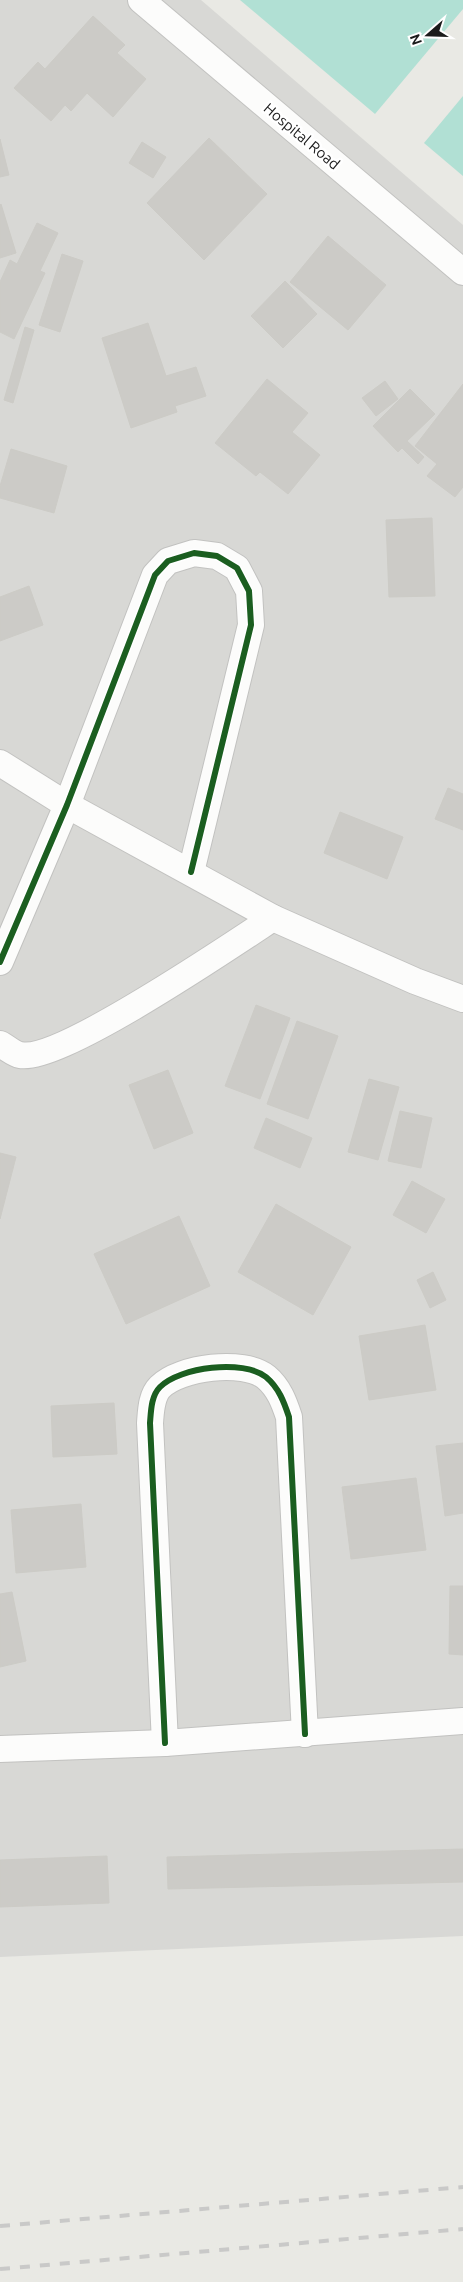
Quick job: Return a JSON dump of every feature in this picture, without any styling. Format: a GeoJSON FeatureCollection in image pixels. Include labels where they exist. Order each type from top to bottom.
{"type":"FeatureCollection","features":[{"type":"Feature","properties":{"kind":"street","name":"Hospital Road"},"geometry":{"type":"LineString","coordinates":[[141,0],[463,272]]}},
{"type":"Feature","properties":{"kind":"street"},"geometry":{"type":"LineString","coordinates":[[0,962],[67,805],[154,575],[168,561],[194,553],[217,556],[237,568],[249,591],[252,625],[191,872]]}},
{"type":"Feature","properties":{"kind":"street"},"geometry":{"type":"LineString","coordinates":[[0,763],[67,805],[273,918],[414,981],[463,999]]}},
{"type":"Feature","properties":{"kind":"street"},"geometry":{"type":"LineString","coordinates":[[0,1044],[20,1055],[45,1053],[85,1034],[137,1004],[273,918]]}},
{"type":"Feature","properties":{"kind":"street"},"geometry":{"type":"LineString","coordinates":[[165,1743],[150,1423],[152,1401],[158,1388],[172,1377],[196,1370],[221,1367],[245,1368],[266,1377],[281,1394],[289,1417],[305,1734]]}},
{"type":"Feature","properties":{"kind":"street"},"geometry":{"type":"LineString","coordinates":[[0,1749],[165,1743],[463,1721]]}},
{"type":"Feature","properties":{"kind":"shaded area"},"geometry":{"type":"Polygon","coordinates":[[[0,0],[201,0],[463,225],[463,1936],[0,1957],[0,0]]]}},
{"type":"Feature","properties":{"kind":"shaded area"},"geometry":{"type":"Polygon","coordinates":[[[240,0],[463,0],[463,9],[375,114],[240,0]]]}},
{"type":"Feature","properties":{"kind":"shaded area"},"geometry":{"type":"Polygon","coordinates":[[[463,96],[463,176],[424,143],[463,96]]]}},
{"type":"Feature","properties":{"kind":"building"},"geometry":{"type":"Polygon","coordinates":[[[93,16],[125,45],[117,53],[146,79],[113,117],[87,93],[71,111],[65,105],[51,121],[14,88],[38,62],[45,69],[93,16]]]}},
{"type":"Feature","properties":{"kind":"building"},"geometry":{"type":"Polygon","coordinates":[[[209,138],[267,194],[204,260],[147,203],[209,138]]]}},
{"type":"Feature","properties":{"kind":"building"},"geometry":{"type":"Polygon","coordinates":[[[0,139],[9,175],[0,177],[0,139]]]}},
{"type":"Feature","properties":{"kind":"building"},"geometry":{"type":"Polygon","coordinates":[[[142,142],[166,157],[153,178],[129,163],[142,142]]]}},
{"type":"Feature","properties":{"kind":"building"},"geometry":{"type":"Polygon","coordinates":[[[0,205],[16,253],[0,258],[0,205]]]}},
{"type":"Feature","properties":{"kind":"building"},"geometry":{"type":"Polygon","coordinates":[[[37,223],[58,233],[40,271],[45,273],[14,339],[0,332],[0,282],[10,260],[17,264],[37,223]]]}},
{"type":"Feature","properties":{"kind":"building"},"geometry":{"type":"Polygon","coordinates":[[[328,236],[386,285],[348,330],[290,282],[328,236]]]}},
{"type":"Feature","properties":{"kind":"building"},"geometry":{"type":"Polygon","coordinates":[[[62,254],[83,261],[60,332],[39,325],[62,254]]]}},
{"type":"Feature","properties":{"kind":"building"},"geometry":{"type":"Polygon","coordinates":[[[285,281],[317,314],[283,348],[251,316],[285,281]]]}},
{"type":"Feature","properties":{"kind":"building"},"geometry":{"type":"Polygon","coordinates":[[[148,323],[166,376],[196,367],[206,396],[175,406],[177,412],[131,428],[102,338],[148,323]]]}},
{"type":"Feature","properties":{"kind":"building"},"geometry":{"type":"Polygon","coordinates":[[[25,327],[34,330],[13,403],[4,400],[25,327]]]}},
{"type":"Feature","properties":{"kind":"building"},"geometry":{"type":"Polygon","coordinates":[[[267,379],[308,413],[292,432],[320,455],[288,494],[260,472],[256,476],[215,443],[267,379]]]}},
{"type":"Feature","properties":{"kind":"building"},"geometry":{"type":"Polygon","coordinates":[[[385,381],[398,399],[376,416],[362,398],[385,381]]]}},
{"type":"Feature","properties":{"kind":"building"},"geometry":{"type":"Polygon","coordinates":[[[463,384],[463,487],[455,497],[427,476],[437,464],[415,446],[463,384]]]}},
{"type":"Feature","properties":{"kind":"building"},"geometry":{"type":"Polygon","coordinates":[[[410,389],[435,414],[407,441],[424,457],[418,464],[402,448],[398,452],[373,426],[410,389]]]}},
{"type":"Feature","properties":{"kind":"building"},"geometry":{"type":"Polygon","coordinates":[[[11,449],[67,466],[54,513],[0,498],[0,486],[11,449]]]}},
{"type":"Feature","properties":{"kind":"building"},"geometry":{"type":"Polygon","coordinates":[[[432,518],[435,596],[389,597],[386,520],[432,518]]]}},
{"type":"Feature","properties":{"kind":"building"},"geometry":{"type":"Polygon","coordinates":[[[29,586],[43,625],[0,641],[0,597],[29,586]]]}},
{"type":"Feature","properties":{"kind":"building"},"geometry":{"type":"Polygon","coordinates":[[[448,788],[463,794],[463,830],[435,819],[448,788]]]}},
{"type":"Feature","properties":{"kind":"building"},"geometry":{"type":"Polygon","coordinates":[[[340,812],[403,837],[387,879],[324,853],[340,812]]]}},
{"type":"Feature","properties":{"kind":"building"},"geometry":{"type":"Polygon","coordinates":[[[256,1005],[290,1018],[260,1099],[225,1086],[256,1005]]]}},
{"type":"Feature","properties":{"kind":"building"},"geometry":{"type":"Polygon","coordinates":[[[297,1021],[338,1036],[308,1119],[267,1104],[297,1021]]]}},
{"type":"Feature","properties":{"kind":"building"},"geometry":{"type":"Polygon","coordinates":[[[168,1070],[193,1133],[154,1149],[129,1085],[168,1070]]]}},
{"type":"Feature","properties":{"kind":"building"},"geometry":{"type":"Polygon","coordinates":[[[369,1079],[399,1087],[378,1160],[348,1152],[369,1079]]]}},
{"type":"Feature","properties":{"kind":"building"},"geometry":{"type":"Polygon","coordinates":[[[400,1111],[432,1118],[421,1168],[388,1161],[400,1111]]]}},
{"type":"Feature","properties":{"kind":"building"},"geometry":{"type":"Polygon","coordinates":[[[266,1118],[312,1138],[300,1168],[254,1148],[266,1118]]]}},
{"type":"Feature","properties":{"kind":"building"},"geometry":{"type":"Polygon","coordinates":[[[0,1153],[16,1157],[0,1219],[0,1153]]]}},
{"type":"Feature","properties":{"kind":"building"},"geometry":{"type":"Polygon","coordinates":[[[412,1181],[445,1199],[426,1233],[393,1215],[412,1181]]]}},
{"type":"Feature","properties":{"kind":"building"},"geometry":{"type":"Polygon","coordinates":[[[276,1204],[351,1247],[313,1315],[238,1272],[276,1204]]]}},
{"type":"Feature","properties":{"kind":"building"},"geometry":{"type":"Polygon","coordinates":[[[179,1216],[210,1286],[126,1324],[94,1254],[179,1216]]]}},
{"type":"Feature","properties":{"kind":"building"},"geometry":{"type":"Polygon","coordinates":[[[433,1272],[446,1300],[430,1308],[417,1280],[433,1272]]]}},
{"type":"Feature","properties":{"kind":"building"},"geometry":{"type":"Polygon","coordinates":[[[425,1325],[436,1390],[369,1400],[359,1336],[425,1325]]]}},
{"type":"Feature","properties":{"kind":"building"},"geometry":{"type":"Polygon","coordinates":[[[114,1403],[117,1454],[53,1457],[51,1406],[114,1403]]]}},
{"type":"Feature","properties":{"kind":"building"},"geometry":{"type":"Polygon","coordinates":[[[463,1443],[463,1513],[445,1516],[436,1446],[463,1443]]]}},
{"type":"Feature","properties":{"kind":"building"},"geometry":{"type":"Polygon","coordinates":[[[416,1478],[426,1550],[351,1559],[342,1487],[416,1478]]]}},
{"type":"Feature","properties":{"kind":"building"},"geometry":{"type":"Polygon","coordinates":[[[81,1504],[86,1567],[16,1573],[11,1510],[81,1504]]]}},
{"type":"Feature","properties":{"kind":"building"},"geometry":{"type":"Polygon","coordinates":[[[450,1586],[463,1586],[463,1655],[449,1654],[450,1586]]]}},
{"type":"Feature","properties":{"kind":"building"},"geometry":{"type":"Polygon","coordinates":[[[12,1592],[26,1661],[0,1667],[0,1594],[12,1592]]]}},
{"type":"Feature","properties":{"kind":"building"},"geometry":{"type":"Polygon","coordinates":[[[463,1849],[463,1882],[168,1889],[167,1857],[463,1849]]]}},
{"type":"Feature","properties":{"kind":"building"},"geometry":{"type":"Polygon","coordinates":[[[107,1856],[109,1903],[0,1907],[0,1860],[107,1856]]]}},
{"type":"Feature","properties":{"kind":"railway"},"geometry":{"type":"LineString","coordinates":[[0,2226],[463,2187]]}},
{"type":"Feature","properties":{"kind":"railway"},"geometry":{"type":"LineString","coordinates":[[0,2269],[463,2229]]}},
{"type":"Feature","properties":{"kind":"cycle path"},"geometry":{"type":"LineString","coordinates":[[0,962],[67,805],[155,575],[168,561],[194,553],[217,556],[237,568],[249,591],[251,625],[191,872]]}},
{"type":"Feature","properties":{"kind":"cycle path"},"geometry":{"type":"LineString","coordinates":[[165,1743],[150,1423],[151,1409],[157,1391],[169,1380],[196,1370],[212,1368],[243,1368],[256,1371],[266,1377],[278,1391],[289,1417],[305,1734]]}}]}
